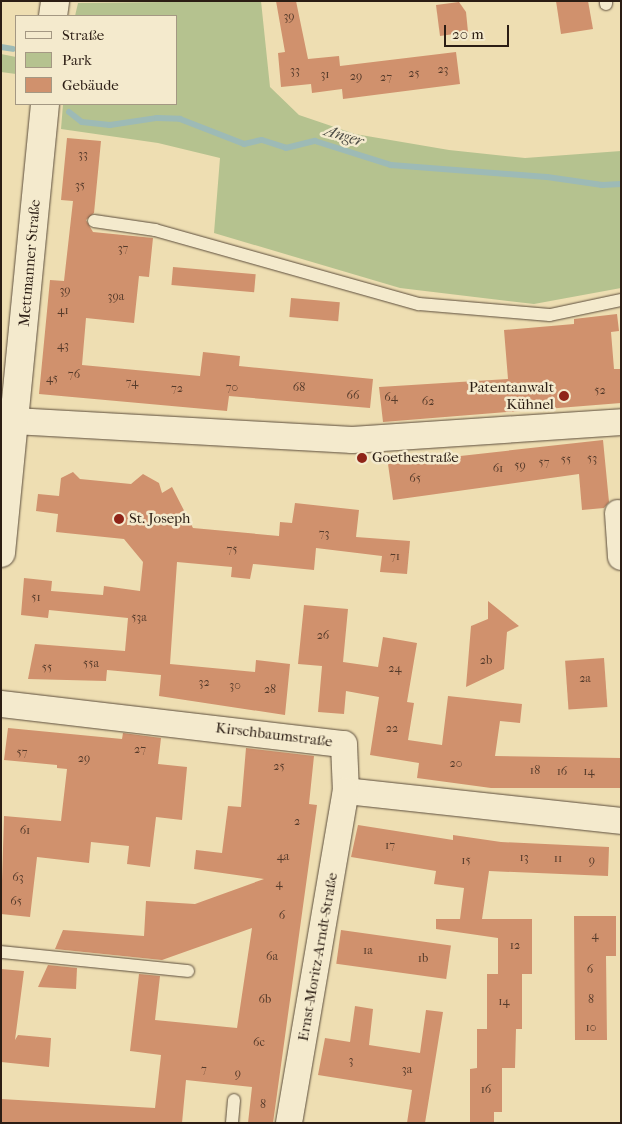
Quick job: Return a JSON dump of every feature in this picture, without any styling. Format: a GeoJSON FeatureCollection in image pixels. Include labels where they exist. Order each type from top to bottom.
{"type":"FeatureCollection","features":[{"type":"Feature","properties":{"kind":"main road"},"geometry":{"type":"LineString","coordinates":[[53,15],[55,1]]}},
{"type":"Feature","properties":{"kind":"main road","name":"Mettmanner Straße"},"geometry":{"type":"LineString","coordinates":[[1,552],[8,421],[44,105]]}},
{"type":"Feature","properties":{"kind":"street"},"geometry":{"type":"LineString","coordinates":[[8,421],[352,440],[621,422]]}},
{"type":"Feature","properties":{"kind":"street"},"geometry":{"type":"LineString","coordinates":[[618,513],[621,557]]}},
{"type":"Feature","properties":{"kind":"street","name":"Kirschbaumstraße"},"geometry":{"type":"LineString","coordinates":[[1,704],[344,744],[346,791]]}},
{"type":"Feature","properties":{"kind":"street"},"geometry":{"type":"LineString","coordinates":[[346,791],[621,821]]}},
{"type":"Feature","properties":{"kind":"street","name":"Ernst-Moritz-Arndt-Straße"},"geometry":{"type":"LineString","coordinates":[[289,1123],[346,791]]}},
{"type":"Feature","properties":{"kind":"lane"},"geometry":{"type":"LineString","coordinates":[[94,221],[155,230],[419,304],[550,315],[621,300]]}},
{"type":"Feature","properties":{"kind":"lane"},"geometry":{"type":"LineString","coordinates":[[1,952],[188,971]]}},
{"type":"Feature","properties":{"kind":"lane"},"geometry":{"type":"LineString","coordinates":[[232,1123],[234,1100]]}},
{"type":"Feature","properties":{"kind":"green space"},"geometry":{"type":"Polygon","coordinates":[[[261,1],[270,87],[299,115],[355,134],[449,150],[525,158],[621,151],[621,288],[534,304],[400,288],[214,233],[220,158],[158,143],[61,129],[63,105],[178,105],[178,15],[75,15],[78,3],[261,1]]]}},
{"type":"Feature","properties":{"kind":"green space"},"geometry":{"type":"Polygon","coordinates":[[[1,54],[15,57],[15,74],[1,72],[1,54]]]}},
{"type":"Feature","properties":{"kind":"building"},"geometry":{"type":"Polygon","coordinates":[[[276,1],[296,1],[308,59],[339,56],[340,66],[456,52],[460,84],[343,99],[342,89],[312,93],[311,84],[281,87],[278,53],[285,52],[276,1]]]}},
{"type":"Feature","properties":{"kind":"building"},"geometry":{"type":"Polygon","coordinates":[[[556,1],[588,1],[593,29],[561,34],[556,1]]]}},
{"type":"Feature","properties":{"kind":"building"},"geometry":{"type":"Polygon","coordinates":[[[459,2],[466,12],[468,32],[440,36],[436,5],[459,2]]]}},
{"type":"Feature","properties":{"kind":"building"},"geometry":{"type":"Polygon","coordinates":[[[67,138],[101,141],[94,213],[86,220],[93,232],[153,238],[149,277],[139,276],[134,323],[86,318],[82,365],[200,376],[203,352],[240,356],[239,366],[373,379],[370,408],[229,396],[227,411],[39,394],[50,280],[64,281],[73,201],[61,200],[67,138]]]}},
{"type":"Feature","properties":{"kind":"building"},"geometry":{"type":"Polygon","coordinates":[[[173,267],[256,274],[254,292],[171,285],[173,267]]]}},
{"type":"Feature","properties":{"kind":"building"},"geometry":{"type":"Polygon","coordinates":[[[291,298],[340,302],[338,321],[289,317],[291,298]]]}},
{"type":"Feature","properties":{"kind":"building"},"geometry":{"type":"Polygon","coordinates":[[[617,314],[619,331],[611,332],[614,369],[620,369],[621,403],[383,422],[379,387],[508,379],[504,330],[574,324],[574,319],[617,314]]]}},
{"type":"Feature","properties":{"kind":"building"},"geometry":{"type":"Polygon","coordinates":[[[603,440],[609,502],[604,508],[582,510],[579,474],[393,500],[388,464],[603,440]]]}},
{"type":"Feature","properties":{"kind":"building"},"geometry":{"type":"Polygon","coordinates":[[[73,472],[80,479],[131,484],[143,474],[159,483],[162,493],[172,487],[193,528],[279,536],[280,522],[292,523],[295,503],[359,510],[356,537],[410,541],[407,574],[380,572],[382,556],[316,548],[314,570],[253,564],[250,579],[231,577],[232,567],[177,562],[170,664],[255,672],[256,660],[290,664],[285,715],[159,696],[161,675],[107,670],[106,681],[28,679],[35,644],[125,651],[128,618],[49,610],[48,618],[21,615],[24,578],[52,581],[51,591],[103,595],[104,586],[140,591],[143,562],[124,539],[56,532],[58,514],[36,511],[38,494],[59,496],[61,478],[73,472]]]}},
{"type":"Feature","properties":{"kind":"building"},"geometry":{"type":"Polygon","coordinates":[[[488,601],[519,626],[507,632],[504,669],[466,687],[471,626],[488,619],[488,601]]]}},
{"type":"Feature","properties":{"kind":"building"},"geometry":{"type":"Polygon","coordinates":[[[304,605],[348,609],[343,662],[378,667],[383,637],[417,643],[407,702],[414,703],[408,740],[442,745],[448,696],[522,704],[520,723],[500,721],[495,756],[621,758],[621,788],[491,788],[417,778],[419,763],[370,755],[379,697],[346,691],[344,714],[318,712],[322,666],[298,664],[304,605]]]}},
{"type":"Feature","properties":{"kind":"building"},"geometry":{"type":"Polygon","coordinates":[[[604,658],[607,707],[569,710],[565,661],[604,658]]]}},
{"type":"Feature","properties":{"kind":"building"},"geometry":{"type":"Polygon","coordinates":[[[8,728],[122,739],[123,733],[161,738],[158,764],[187,767],[182,820],[156,817],[150,867],[127,864],[129,846],[91,842],[89,863],[37,857],[30,917],[1,914],[4,816],[61,821],[67,769],[57,768],[57,765],[4,760],[8,728]]]}},
{"type":"Feature","properties":{"kind":"building"},"geometry":{"type":"Polygon","coordinates":[[[246,748],[314,756],[309,804],[317,805],[273,1123],[248,1123],[252,1087],[186,1080],[182,1123],[1,1123],[1,1099],[155,1108],[161,1055],[130,1051],[139,974],[160,976],[155,1020],[237,1028],[252,928],[162,960],[55,949],[63,930],[144,936],[146,901],[195,904],[264,879],[194,869],[196,850],[222,853],[228,806],[241,807],[246,748]]]}},
{"type":"Feature","properties":{"kind":"building"},"geometry":{"type":"Polygon","coordinates":[[[358,825],[453,840],[453,835],[501,842],[609,847],[608,876],[489,871],[482,919],[532,919],[532,974],[522,974],[522,1029],[516,1029],[515,1068],[502,1068],[502,1112],[494,1112],[494,1123],[470,1123],[470,1069],[477,1068],[477,1029],[487,1029],[487,974],[498,974],[498,938],[436,929],[436,919],[460,919],[464,888],[434,884],[436,871],[351,857],[358,825]]]}},
{"type":"Feature","properties":{"kind":"building"},"geometry":{"type":"Polygon","coordinates":[[[574,916],[616,916],[616,956],[606,956],[607,1040],[575,1040],[574,916]]]}},
{"type":"Feature","properties":{"kind":"building"},"geometry":{"type":"Polygon","coordinates":[[[341,930],[451,945],[446,979],[336,964],[341,930]]]}},
{"type":"Feature","properties":{"kind":"building"},"geometry":{"type":"Polygon","coordinates":[[[48,965],[77,968],[76,989],[38,987],[48,965]]]}},
{"type":"Feature","properties":{"kind":"building"},"geometry":{"type":"Polygon","coordinates":[[[1,969],[24,971],[15,1040],[18,1035],[51,1038],[49,1067],[1,1062],[1,969]]]}},
{"type":"Feature","properties":{"kind":"building"},"geometry":{"type":"Polygon","coordinates":[[[355,1006],[373,1009],[369,1045],[420,1053],[426,1010],[443,1012],[425,1123],[407,1123],[412,1090],[318,1075],[325,1038],[350,1042],[355,1006]]]}},
{"type":"Feature","properties":{"kind":"waterway","name":"Anger"},"geometry":{"type":"LineString","coordinates":[[1,47],[13,49]]}},
{"type":"Feature","properties":{"kind":"waterway","name":"Anger"},"geometry":{"type":"LineString","coordinates":[[69,112],[82,122],[110,125],[157,118],[180,119],[244,144],[262,140],[286,148],[315,141],[391,165],[547,177],[602,185],[621,184]]}},
{"type":"Feature","properties":{"kind":"place","name":"Patentanwalt Kühnel"},"geometry":{"type":"Point","coordinates":[564,396]}},
{"type":"Feature","properties":{"kind":"place","name":"Goethestraße"},"geometry":{"type":"Point","coordinates":[362,458]}},
{"type":"Feature","properties":{"kind":"place","name":"St. Joseph"},"geometry":{"type":"Point","coordinates":[119,519]}}]}
